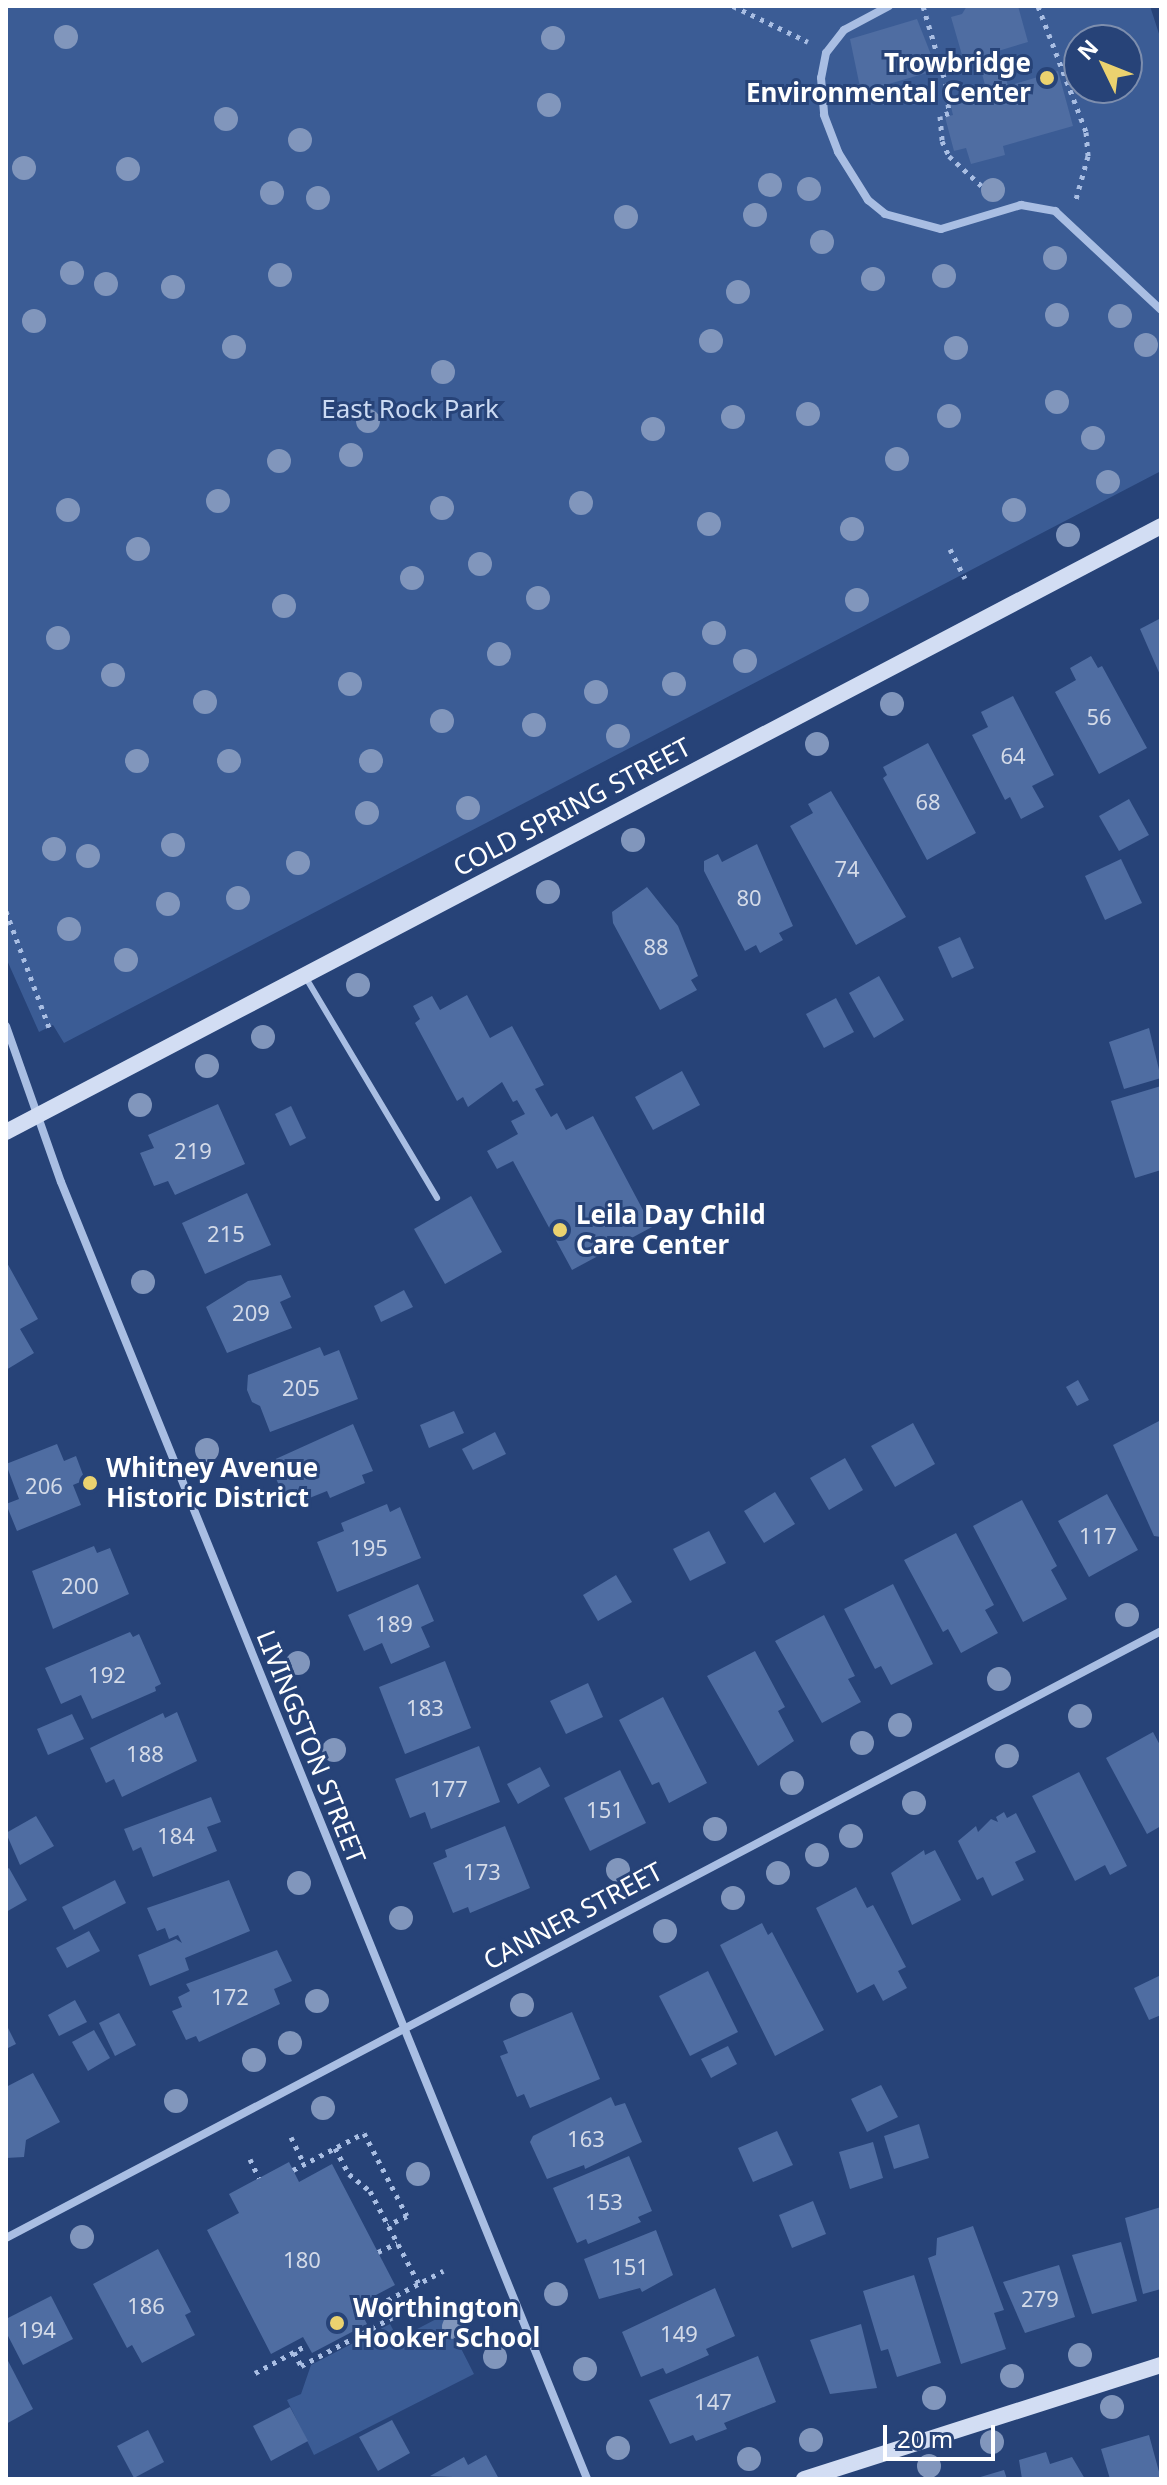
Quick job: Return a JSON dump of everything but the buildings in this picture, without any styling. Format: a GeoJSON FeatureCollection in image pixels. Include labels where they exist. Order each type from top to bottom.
{"type":"FeatureCollection","features":[{"type":"Feature","properties":{"kind":"street"},"geometry":{"type":"LineString","coordinates":[[889,6],[844,30],[826,53],[821,78],[824,115],[838,152],[868,200],[885,214],[941,229],[1006,210],[1038,206],[1067,218],[1161,310]]}},
{"type":"Feature","properties":{"kind":"street","name":"COLD SPRING STREET"},"geometry":{"type":"LineString","coordinates":[[6,1132],[1161,526]]}},
{"type":"Feature","properties":{"kind":"street","name":"LIVINGSTON STREET"},"geometry":{"type":"LineString","coordinates":[[6,1026],[38,1115],[403,2028],[587,2479]]}},
{"type":"Feature","properties":{"kind":"street","name":"CANNER STREET"},"geometry":{"type":"LineString","coordinates":[[6,2238],[1161,1631]]}},
{"type":"Feature","properties":{"kind":"street"},"geometry":{"type":"LineString","coordinates":[[804,2479],[1161,2365]]}},
{"type":"Feature","properties":{"kind":"lane"},"geometry":{"type":"LineString","coordinates":[[304,974],[437,1198]]}},
{"type":"Feature","properties":{"kind":"path"},"geometry":{"type":"LineString","coordinates":[[733,6],[781,25],[826,53]]}},
{"type":"Feature","properties":{"kind":"path"},"geometry":{"type":"LineString","coordinates":[[923,6],[946,84],[949,113],[940,116],[942,141],[960,168],[1006,210]]}},
{"type":"Feature","properties":{"kind":"path"},"geometry":{"type":"LineString","coordinates":[[1038,6],[1086,132],[1084,176],[1067,218]]}},
{"type":"Feature","properties":{"kind":"path"},"geometry":{"type":"LineString","coordinates":[[950,549],[965,578]]}},
{"type":"Feature","properties":{"kind":"path"},"geometry":{"type":"LineString","coordinates":[[6,911],[49,1027]]}},
{"type":"Feature","properties":{"kind":"path"},"geometry":{"type":"LineString","coordinates":[[293,2170],[364,2133],[407,2216],[388,2225]]}},
{"type":"Feature","properties":{"kind":"path"},"geometry":{"type":"LineString","coordinates":[[291,2137],[304,2164]]}},
{"type":"Feature","properties":{"kind":"path"},"geometry":{"type":"LineString","coordinates":[[335,2148],[349,2174],[370,2191],[419,2284]]}},
{"type":"Feature","properties":{"kind":"path"},"geometry":{"type":"LineString","coordinates":[[250,2159],[259,2178]]}},
{"type":"Feature","properties":{"kind":"path"},"geometry":{"type":"LineString","coordinates":[[378,2252],[397,2243]]}},
{"type":"Feature","properties":{"kind":"path"},"geometry":{"type":"LineString","coordinates":[[361,2314],[443,2271]]}},
{"type":"Feature","properties":{"kind":"path"},"geometry":{"type":"LineString","coordinates":[[294,2352],[301,2366],[397,2315],[389,2300]]}},
{"type":"Feature","properties":{"kind":"path"},"geometry":{"type":"LineString","coordinates":[[255,2373],[307,2345]]}},
{"type":"Feature","properties":{"kind":"green space","name":"East Rock Park"},"geometry":{"type":"Polygon","coordinates":[[[6,6],[1150,6],[1161,40],[1161,471],[64,1043],[53,1025],[39,1032],[6,958],[6,6]]]}},
{"type":"Feature","properties":{"kind":"green space"},"geometry":{"type":"Polygon","coordinates":[[[444,2315],[474,2374],[314,2455],[287,2400],[301,2394],[311,2365],[390,2324],[398,2339],[444,2315]]]}},
{"type":"Feature","properties":{"kind":"place","name":"Trowbridge Environmental Center"},"geometry":{"type":"Point","coordinates":[1047,78]}},
{"type":"Feature","properties":{"kind":"place","name":"Leila Day Child Care Center"},"geometry":{"type":"Point","coordinates":[560,1230]}},
{"type":"Feature","properties":{"kind":"place","name":"Whitney Avenue Historic District"},"geometry":{"type":"Point","coordinates":[90,1483]}},
{"type":"Feature","properties":{"kind":"place","name":"Worthington Hooker School"},"geometry":{"type":"Point","coordinates":[337,2323]}}]}
